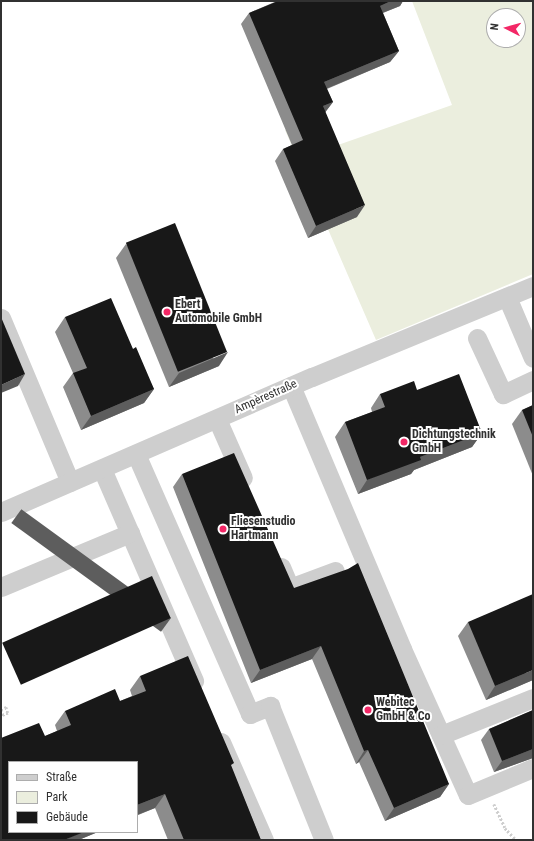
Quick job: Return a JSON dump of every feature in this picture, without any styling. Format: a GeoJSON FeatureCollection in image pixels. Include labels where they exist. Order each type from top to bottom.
{"type":"FeatureCollection","features":[{"type":"Feature","properties":{"kind":"street","name":"Ampèrestraße"},"geometry":{"type":"LineString","coordinates":[[1,512],[291,386],[533,286]]}},
{"type":"Feature","properties":{"kind":"street"},"geometry":{"type":"LineString","coordinates":[[507,297],[533,358]]}},
{"type":"Feature","properties":{"kind":"street"},"geometry":{"type":"LineString","coordinates":[[1,318],[70,482]]}},
{"type":"Feature","properties":{"kind":"street"},"geometry":{"type":"LineString","coordinates":[[477,338],[503,394],[533,380]]}},
{"type":"Feature","properties":{"kind":"street"},"geometry":{"type":"LineString","coordinates":[[291,386],[468,795],[533,768]]}},
{"type":"Feature","properties":{"kind":"street"},"geometry":{"type":"LineString","coordinates":[[217,419],[251,496]]}},
{"type":"Feature","properties":{"kind":"street"},"geometry":{"type":"LineString","coordinates":[[136,454],[250,714],[270,706],[324,840]]}},
{"type":"Feature","properties":{"kind":"street"},"geometry":{"type":"LineString","coordinates":[[102,468],[200,694]]}},
{"type":"Feature","properties":{"kind":"street"},"geometry":{"type":"LineString","coordinates":[[1,587],[130,533]]}},
{"type":"Feature","properties":{"kind":"street"},"geometry":{"type":"LineString","coordinates":[[275,553],[290,588],[335,571]]}},
{"type":"Feature","properties":{"kind":"street"},"geometry":{"type":"LineString","coordinates":[[441,735],[533,698]]}},
{"type":"Feature","properties":{"kind":"street"},"geometry":{"type":"LineString","coordinates":[[213,723],[264,840]]}},
{"type":"Feature","properties":{"kind":"path"},"geometry":{"type":"LineString","coordinates":[[1,710],[6,707],[8,713],[1,716]]}},
{"type":"Feature","properties":{"kind":"path"},"geometry":{"type":"LineString","coordinates":[[488,787],[502,823],[516,840]]}},
{"type":"Feature","properties":{"kind":"green space"},"geometry":{"type":"Polygon","coordinates":[[[412,1],[533,1],[533,274],[376,340],[285,130],[324,114],[338,145],[452,105],[412,1]]]}},
{"type":"Feature","properties":{"kind":"building"},"geometry":{"type":"Polygon","coordinates":[[[278,1],[391,1],[380,6],[399,51],[324,82],[333,102],[323,106],[365,205],[316,226],[283,149],[303,140],[249,13],[278,1]]]}},
{"type":"Feature","properties":{"kind":"building","name":"Ebert Automobile GmbH"},"geometry":{"type":"Polygon","coordinates":[[[175,223],[227,352],[178,372],[126,243],[175,223]]]}},
{"type":"Feature","properties":{"kind":"building"},"geometry":{"type":"Polygon","coordinates":[[[111,298],[133,349],[136,347],[154,389],[91,416],[73,373],[87,368],[65,317],[111,298]]]}},
{"type":"Feature","properties":{"kind":"building"},"geometry":{"type":"Polygon","coordinates":[[[1,317],[25,374],[1,385],[1,317]]]}},
{"type":"Feature","properties":{"kind":"building","name":"Dichtungstechnik GmbH"},"geometry":{"type":"Polygon","coordinates":[[[459,374],[482,433],[420,457],[421,460],[367,480],[345,422],[385,407],[380,394],[414,381],[417,390],[459,374]]]}},
{"type":"Feature","properties":{"kind":"building"},"geometry":{"type":"Polygon","coordinates":[[[533,405],[533,437],[522,410],[533,405]]]}},
{"type":"Feature","properties":{"kind":"building"},"geometry":{"type":"Polygon","coordinates":[[[234,453],[294,588],[348,569],[358,563],[449,784],[394,808],[368,750],[364,751],[321,646],[260,670],[182,474],[234,453]]]}},
{"type":"Feature","properties":{"kind":"building"},"geometry":{"type":"Polygon","coordinates":[[[152,576],[171,618],[21,685],[2,643],[152,576]]]}},
{"type":"Feature","properties":{"kind":"building"},"geometry":{"type":"Polygon","coordinates":[[[533,594],[533,670],[495,686],[468,622],[533,594]]]}},
{"type":"Feature","properties":{"kind":"building"},"geometry":{"type":"Polygon","coordinates":[[[188,656],[234,763],[231,765],[261,840],[184,840],[165,794],[138,805],[138,761],[8,761],[8,833],[82,833],[64,840],[1,840],[1,738],[39,723],[45,736],[71,725],[65,711],[115,689],[120,701],[146,691],[140,676],[188,656]]]}},
{"type":"Feature","properties":{"kind":"building"},"geometry":{"type":"Polygon","coordinates":[[[533,710],[533,749],[502,761],[489,729],[533,710]]]}},
{"type":"Feature","properties":{"kind":"place","name":"Ebert Automobile GmbH"},"geometry":{"type":"Point","coordinates":[167,312]}},
{"type":"Feature","properties":{"kind":"place","name":"Dichtungstechnik GmbH"},"geometry":{"type":"Point","coordinates":[404,442]}},
{"type":"Feature","properties":{"kind":"place","name":"Fliesenstudio Hartmann"},"geometry":{"type":"Point","coordinates":[223,529]}},
{"type":"Feature","properties":{"kind":"place","name":"Webitec GmbH & Co"},"geometry":{"type":"Point","coordinates":[368,710]}}]}
